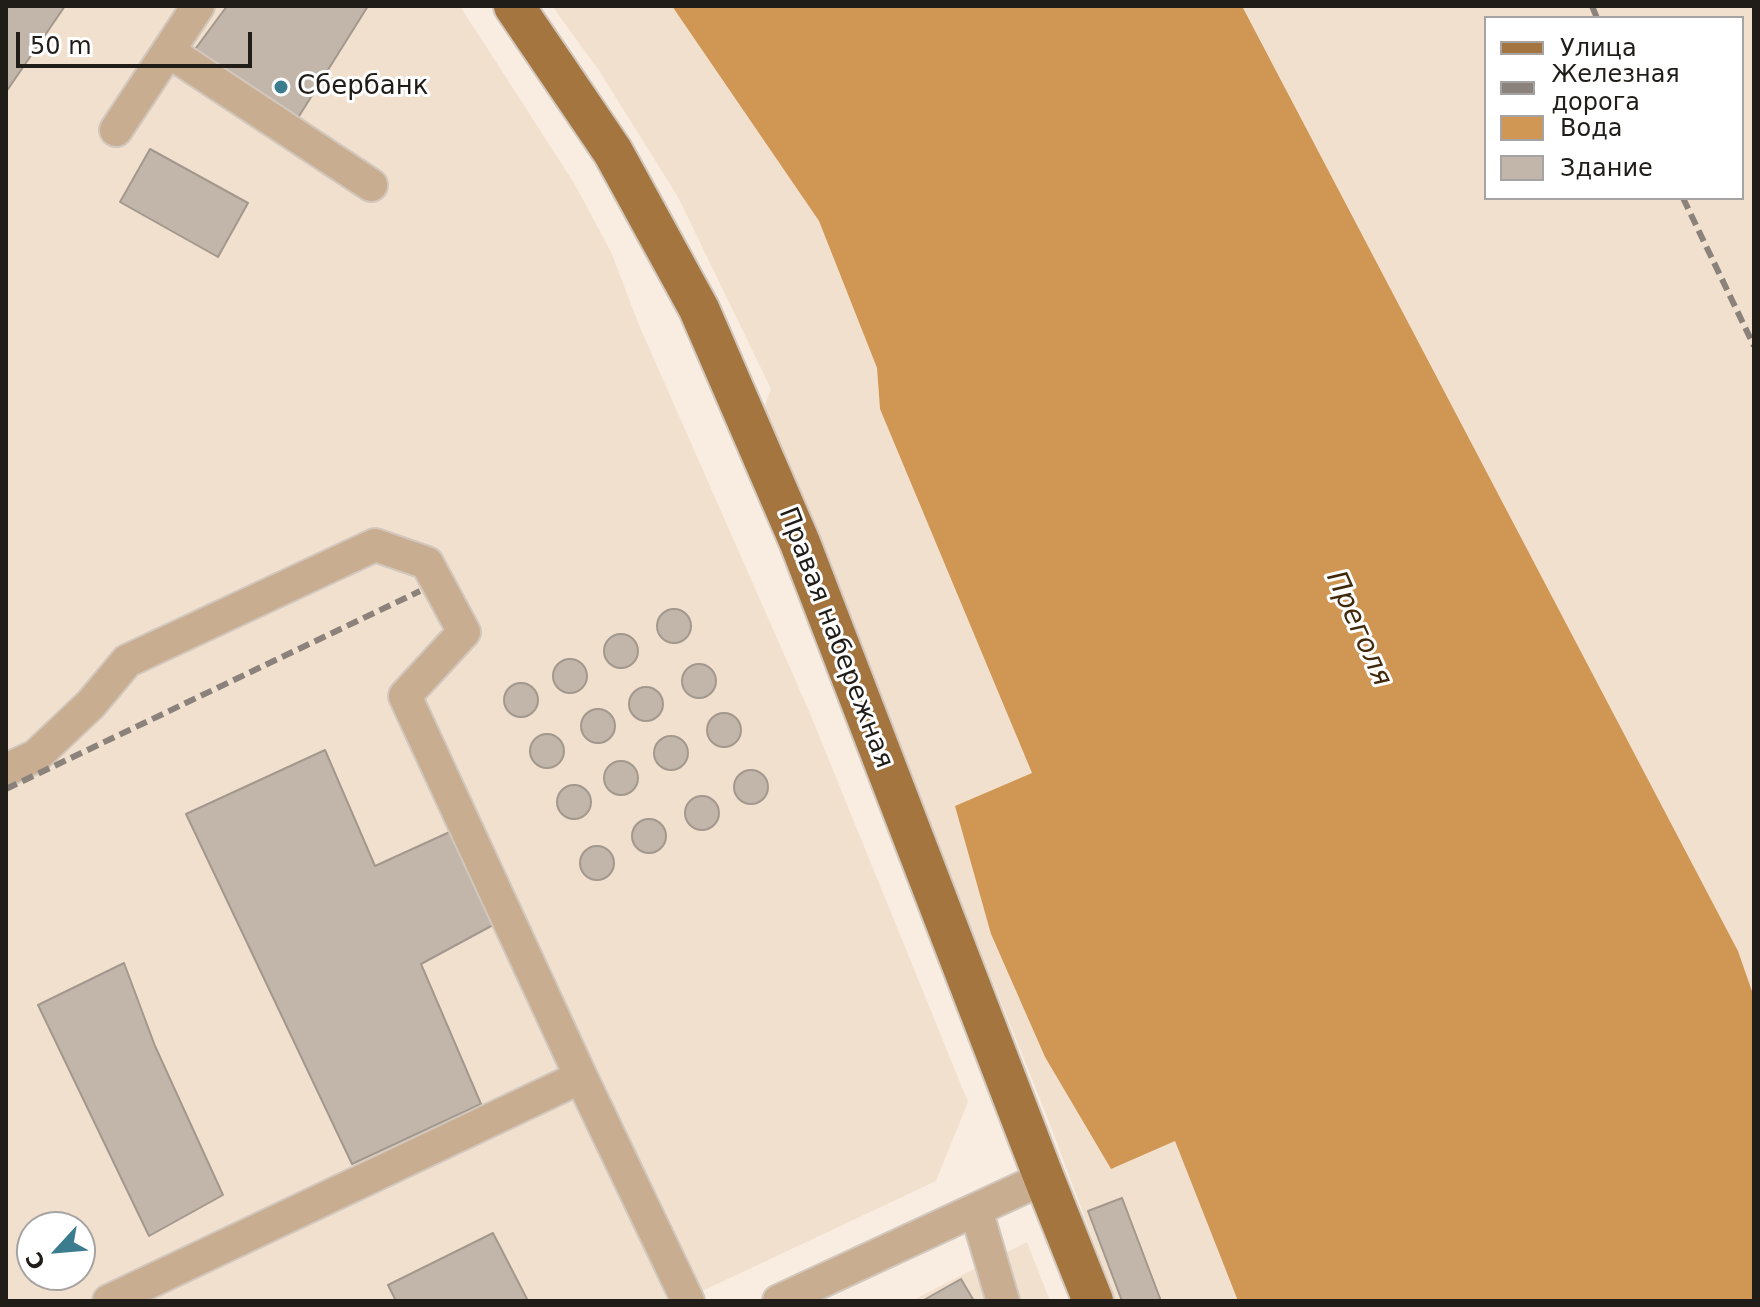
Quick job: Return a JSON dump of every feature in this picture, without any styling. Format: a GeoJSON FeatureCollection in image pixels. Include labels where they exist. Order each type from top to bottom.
{"type":"FeatureCollection","features":[{"type":"Feature","properties":{"kind":"main road","name":"Правая набережная"},"geometry":{"type":"LineString","coordinates":[[514,6],[613,152],[699,309],[800,543],[1093,1301]]}},
{"type":"Feature","properties":{"kind":"street"},"geometry":{"type":"LineString","coordinates":[[116,130],[198,6]]}},
{"type":"Feature","properties":{"kind":"street"},"geometry":{"type":"LineString","coordinates":[[168,51],[371,185]]}},
{"type":"Feature","properties":{"kind":"street"},"geometry":{"type":"LineString","coordinates":[[6,770],[36,756],[91,704],[127,661],[375,545],[427,563],[464,632],[405,696],[688,1301]]}},
{"type":"Feature","properties":{"kind":"street"},"geometry":{"type":"LineString","coordinates":[[109,1301],[581,1077]]}},
{"type":"Feature","properties":{"kind":"street"},"geometry":{"type":"LineString","coordinates":[[779,1301],[1044,1178]]}},
{"type":"Feature","properties":{"kind":"street"},"geometry":{"type":"LineString","coordinates":[[976,1210],[1003,1301]]}},
{"type":"Feature","properties":{"kind":"shaded area"},"geometry":{"type":"Polygon","coordinates":[[[6,6],[460,6],[574,183],[611,252],[639,325],[809,711],[968,1102],[936,1181],[681,1301],[6,1301],[6,6]]]}},
{"type":"Feature","properties":{"kind":"shaded area"},"geometry":{"type":"Polygon","coordinates":[[[552,6],[672,6],[819,221],[877,368],[880,409],[1032,773],[991,934],[1045,1057],[1111,1169],[1175,1140],[1238,1301],[1116,1301],[1046,1114],[763,410],[771,389],[678,197],[598,69],[552,6]]]}},
{"type":"Feature","properties":{"kind":"shaded area"},"geometry":{"type":"Polygon","coordinates":[[[1242,6],[1754,6],[1754,997],[1738,951],[1242,6]]]}},
{"type":"Feature","properties":{"kind":"shaded area"},"geometry":{"type":"Polygon","coordinates":[[[1027,1242],[1050,1301],[911,1301],[1027,1242]]]}},
{"type":"Feature","properties":{"kind":"water","name":"Преголя"},"geometry":{"type":"Polygon","coordinates":[[[672,6],[1242,6],[1738,951],[1754,997],[1754,1301],[1238,1301],[1175,1141],[1111,1169],[1045,1057],[991,934],[955,806],[1032,773],[880,409],[877,368],[819,221],[672,6]]]}},
{"type":"Feature","properties":{"kind":"building"},"geometry":{"type":"Polygon","coordinates":[[[6,6],[65,6],[6,92],[6,6]]]}},
{"type":"Feature","properties":{"kind":"building","name":"Сбербанк"},"geometry":{"type":"Polygon","coordinates":[[[227,6],[368,6],[296,121],[193,52],[227,6]]]}},
{"type":"Feature","properties":{"kind":"building"},"geometry":{"type":"Polygon","coordinates":[[[150,149],[248,203],[218,257],[120,202],[150,149]]]}},
{"type":"Feature","properties":{"kind":"building"},"geometry":{"type":"Polygon","coordinates":[[[674,609],[686,614],[691,626],[686,638],[674,643],[662,638],[657,626],[662,614],[674,609]]]}},
{"type":"Feature","properties":{"kind":"building"},"geometry":{"type":"Polygon","coordinates":[[[621,634],[633,639],[638,651],[633,663],[621,668],[609,663],[604,651],[609,639],[621,634]]]}},
{"type":"Feature","properties":{"kind":"building"},"geometry":{"type":"Polygon","coordinates":[[[570,659],[582,664],[587,676],[582,688],[570,693],[558,688],[553,676],[558,664],[570,659]]]}},
{"type":"Feature","properties":{"kind":"building"},"geometry":{"type":"Polygon","coordinates":[[[699,664],[711,669],[716,681],[711,693],[699,698],[687,693],[682,681],[687,669],[699,664]]]}},
{"type":"Feature","properties":{"kind":"building"},"geometry":{"type":"Polygon","coordinates":[[[521,683],[533,688],[538,700],[533,712],[521,717],[509,712],[504,700],[509,688],[521,683]]]}},
{"type":"Feature","properties":{"kind":"building"},"geometry":{"type":"Polygon","coordinates":[[[646,687],[658,692],[663,704],[658,716],[646,721],[634,716],[629,704],[634,692],[646,687]]]}},
{"type":"Feature","properties":{"kind":"building"},"geometry":{"type":"Polygon","coordinates":[[[598,709],[610,714],[615,726],[610,738],[598,743],[586,738],[581,726],[586,714],[598,709]]]}},
{"type":"Feature","properties":{"kind":"building"},"geometry":{"type":"Polygon","coordinates":[[[724,713],[736,718],[741,730],[736,742],[724,747],[712,742],[707,730],[712,718],[724,713]]]}},
{"type":"Feature","properties":{"kind":"building"},"geometry":{"type":"Polygon","coordinates":[[[547,734],[559,739],[564,751],[559,763],[547,768],[535,763],[530,751],[535,739],[547,734]]]}},
{"type":"Feature","properties":{"kind":"building"},"geometry":{"type":"Polygon","coordinates":[[[671,736],[683,741],[688,753],[683,765],[671,770],[659,765],[654,753],[659,741],[671,736]]]}},
{"type":"Feature","properties":{"kind":"building"},"geometry":{"type":"Polygon","coordinates":[[[325,750],[375,866],[454,830],[493,925],[421,964],[481,1104],[352,1164],[186,814],[325,750]]]}},
{"type":"Feature","properties":{"kind":"building"},"geometry":{"type":"Polygon","coordinates":[[[621,761],[633,766],[638,778],[633,790],[621,795],[609,790],[604,778],[609,766],[621,761]]]}},
{"type":"Feature","properties":{"kind":"building"},"geometry":{"type":"Polygon","coordinates":[[[751,770],[763,775],[768,787],[763,799],[751,804],[739,799],[734,787],[739,775],[751,770]]]}},
{"type":"Feature","properties":{"kind":"building"},"geometry":{"type":"Polygon","coordinates":[[[574,785],[586,790],[591,802],[586,814],[574,819],[562,814],[557,802],[562,790],[574,785]]]}},
{"type":"Feature","properties":{"kind":"building"},"geometry":{"type":"Polygon","coordinates":[[[702,796],[714,801],[719,813],[714,825],[702,830],[690,825],[685,813],[690,801],[702,796]]]}},
{"type":"Feature","properties":{"kind":"building"},"geometry":{"type":"Polygon","coordinates":[[[649,819],[661,824],[666,836],[661,848],[649,853],[637,848],[632,836],[637,824],[649,819]]]}},
{"type":"Feature","properties":{"kind":"building"},"geometry":{"type":"Polygon","coordinates":[[[597,846],[609,851],[614,863],[609,875],[597,880],[585,875],[580,863],[585,851],[597,846]]]}},
{"type":"Feature","properties":{"kind":"building"},"geometry":{"type":"Polygon","coordinates":[[[124,963],[155,1046],[223,1195],[149,1236],[38,1005],[124,963]]]}},
{"type":"Feature","properties":{"kind":"building"},"geometry":{"type":"Polygon","coordinates":[[[1122,1198],[1161,1301],[1122,1301],[1088,1211],[1122,1198]]]}},
{"type":"Feature","properties":{"kind":"building"},"geometry":{"type":"Polygon","coordinates":[[[493,1233],[528,1301],[396,1301],[388,1285],[493,1233]]]}},
{"type":"Feature","properties":{"kind":"building"},"geometry":{"type":"Polygon","coordinates":[[[961,1279],[974,1301],[922,1301],[961,1279]]]}},
{"type":"Feature","properties":{"kind":"railway"},"geometry":{"type":"LineString","coordinates":[[1592,6],[1596,16]]}},
{"type":"Feature","properties":{"kind":"railway"},"geometry":{"type":"LineString","coordinates":[[1684,200],[1754,346]]}},
{"type":"Feature","properties":{"kind":"railway"},"geometry":{"type":"LineString","coordinates":[[6,789],[420,591]]}},
{"type":"Feature","properties":{"kind":"place","name":"Сбербанк"},"geometry":{"type":"Point","coordinates":[281,87]}}]}
